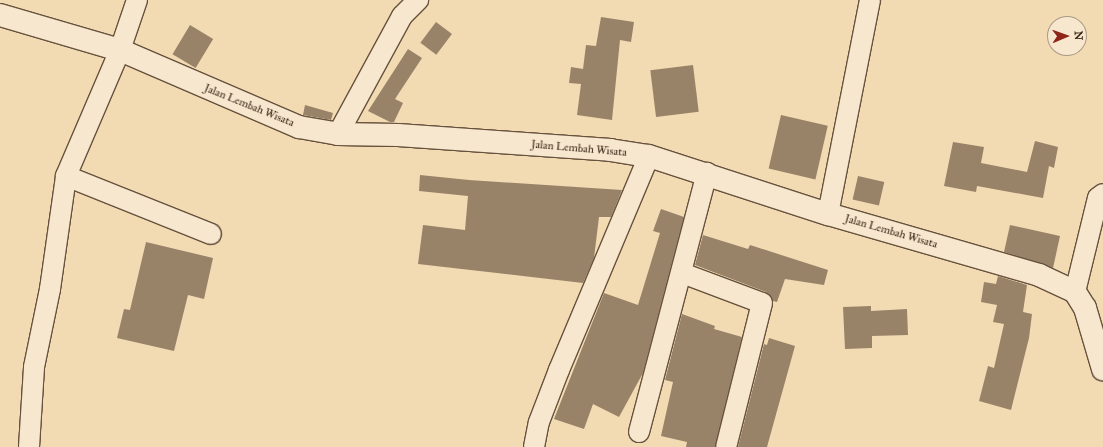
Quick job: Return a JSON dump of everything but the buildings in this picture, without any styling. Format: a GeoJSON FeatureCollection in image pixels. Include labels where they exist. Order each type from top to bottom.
{"type":"FeatureCollection","features":[{"type":"Feature","properties":{"kind":"street"},"geometry":{"type":"LineString","coordinates":[[29,447],[34,368],[50,290],[66,176],[120,50],[137,0]]}},
{"type":"Feature","properties":{"kind":"street"},"geometry":{"type":"LineString","coordinates":[[338,134],[402,16],[418,0]]}},
{"type":"Feature","properties":{"kind":"street"},"geometry":{"type":"LineString","coordinates":[[828,214],[870,0]]}},
{"type":"Feature","properties":{"kind":"street","name":"Jalan Lembah Wisata"},"geometry":{"type":"LineString","coordinates":[[0,15],[120,50],[267,115],[299,126],[338,134],[398,135],[610,150],[649,156],[707,173],[828,214],[1039,275],[1075,292]]}},
{"type":"Feature","properties":{"kind":"street"},"geometry":{"type":"LineString","coordinates":[[534,447],[539,422],[559,370],[649,156]]}},
{"type":"Feature","properties":{"kind":"street"},"geometry":{"type":"LineString","coordinates":[[639,432],[682,274],[707,173]]}},
{"type":"Feature","properties":{"kind":"street"},"geometry":{"type":"LineString","coordinates":[[66,176],[212,234]]}},
{"type":"Feature","properties":{"kind":"street"},"geometry":{"type":"LineString","coordinates":[[1103,194],[1098,198],[1075,292],[1086,308],[1103,369]]}},
{"type":"Feature","properties":{"kind":"street"},"geometry":{"type":"LineString","coordinates":[[682,274],[762,302],[726,447]]}}]}
